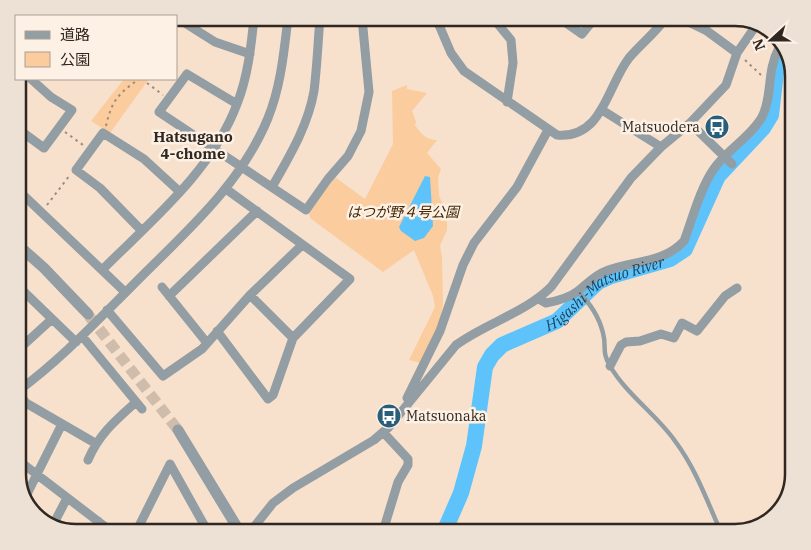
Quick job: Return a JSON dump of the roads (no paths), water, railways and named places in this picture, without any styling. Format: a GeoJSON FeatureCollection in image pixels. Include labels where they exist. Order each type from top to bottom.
{"type":"FeatureCollection","features":[{"type":"Feature","properties":{"kind":"street"},"geometry":{"type":"LineString","coordinates":[[190,26],[215,42],[250,54]]}},
{"type":"Feature","properties":{"kind":"street"},"geometry":{"type":"LineString","coordinates":[[102,268],[180,192],[213,150],[237,104],[250,54],[253,26]]}},
{"type":"Feature","properties":{"kind":"street"},"geometry":{"type":"LineString","coordinates":[[26,388],[79,339],[226,189],[242,168],[268,117],[277,90],[287,26]]}},
{"type":"Feature","properties":{"kind":"street"},"geometry":{"type":"LineString","coordinates":[[272,187],[294,150],[310,107],[319,26]]}},
{"type":"Feature","properties":{"kind":"street"},"geometry":{"type":"LineString","coordinates":[[237,104],[187,74],[158,112],[306,210],[355,144],[365,118],[369,92],[363,26]]}},
{"type":"Feature","properties":{"kind":"street"},"geometry":{"type":"LineString","coordinates":[[440,26],[457,63],[464,72],[548,130],[557,135],[567,136],[578,133],[586,128],[602,110],[629,58],[660,26]]}},
{"type":"Feature","properties":{"kind":"street"},"geometry":{"type":"LineString","coordinates":[[499,26],[511,40],[513,64],[507,102]]}},
{"type":"Feature","properties":{"kind":"street"},"geometry":{"type":"LineString","coordinates":[[570,26],[582,34],[588,26]]}},
{"type":"Feature","properties":{"kind":"street"},"geometry":{"type":"LineString","coordinates":[[697,26],[707,31],[737,53]]}},
{"type":"Feature","properties":{"kind":"street"},"geometry":{"type":"LineString","coordinates":[[256,524],[273,503],[293,488],[383,432],[456,345],[470,335],[539,299],[551,287],[631,178],[661,147],[690,123],[726,85],[737,53],[753,30]]}},
{"type":"Feature","properties":{"kind":"street"},"geometry":{"type":"LineString","coordinates":[[539,299],[546,304],[578,292],[606,271],[655,259],[676,249],[684,241],[712,172],[728,160],[757,126],[763,115],[768,99],[771,65],[778,51]]}},
{"type":"Feature","properties":{"kind":"street"},"geometry":{"type":"LineString","coordinates":[[26,135],[44,148],[72,110],[32,80]]}},
{"type":"Feature","properties":{"kind":"street"},"geometry":{"type":"LineString","coordinates":[[602,110],[661,147]]}},
{"type":"Feature","properties":{"kind":"street"},"geometry":{"type":"LineString","coordinates":[[690,123],[728,160]]}},
{"type":"Feature","properties":{"kind":"street"},"geometry":{"type":"LineString","coordinates":[[401,412],[440,331],[463,265],[474,244],[517,187],[548,130]]}},
{"type":"Feature","properties":{"kind":"street"},"geometry":{"type":"LineString","coordinates":[[141,230],[100,188],[76,170],[103,133],[144,158],[180,192]]}},
{"type":"Feature","properties":{"kind":"street"},"geometry":{"type":"LineString","coordinates":[[217,332],[268,399],[273,395],[293,338],[353,282],[226,189]]}},
{"type":"Feature","properties":{"kind":"street"},"geometry":{"type":"LineString","coordinates":[[26,197],[125,292]]}},
{"type":"Feature","properties":{"kind":"street"},"geometry":{"type":"LineString","coordinates":[[169,296],[257,211]]}},
{"type":"Feature","properties":{"kind":"street"},"geometry":{"type":"LineString","coordinates":[[107,310],[163,376],[202,349],[250,295],[302,245]]}},
{"type":"Feature","properties":{"kind":"street"},"geometry":{"type":"LineString","coordinates":[[26,252],[88,314]]}},
{"type":"Feature","properties":{"kind":"street"},"geometry":{"type":"LineString","coordinates":[[162,287],[207,343]]}},
{"type":"Feature","properties":{"kind":"street"},"geometry":{"type":"LineString","coordinates":[[610,366],[621,345],[626,342],[640,341],[661,334],[674,338],[682,323],[697,331],[725,296],[737,288]]}},
{"type":"Feature","properties":{"kind":"street"},"geometry":{"type":"LineString","coordinates":[[26,294],[52,319],[79,339],[113,380],[139,406],[107,427],[95,443],[88,460]]}},
{"type":"Feature","properties":{"kind":"street"},"geometry":{"type":"LineString","coordinates":[[250,295],[293,338]]}},
{"type":"Feature","properties":{"kind":"street"},"geometry":{"type":"LineString","coordinates":[[26,343],[52,319]]}},
{"type":"Feature","properties":{"kind":"street"},"geometry":{"type":"LineString","coordinates":[[26,403],[95,443]]}},
{"type":"Feature","properties":{"kind":"street"},"geometry":{"type":"LineString","coordinates":[[29,490],[62,424]]}},
{"type":"Feature","properties":{"kind":"street"},"geometry":{"type":"LineString","coordinates":[[178,430],[235,524]]}},
{"type":"Feature","properties":{"kind":"street"},"geometry":{"type":"LineString","coordinates":[[383,432],[408,459],[408,465],[398,482],[385,524]]}},
{"type":"Feature","properties":{"kind":"street"},"geometry":{"type":"LineString","coordinates":[[140,524],[170,464],[204,524]]}},
{"type":"Feature","properties":{"kind":"street"},"geometry":{"type":"LineString","coordinates":[[26,466],[102,524]]}},
{"type":"Feature","properties":{"kind":"street"},"geometry":{"type":"LineString","coordinates":[[56,520],[67,498]]}},
{"type":"Feature","properties":{"kind":"lane"},"geometry":{"type":"LineString","coordinates":[[578,292],[593,309],[604,335],[604,352],[610,366],[620,382],[676,441],[695,471],[718,524]]}},
{"type":"Feature","properties":{"kind":"water"},"geometry":{"type":"Polygon","coordinates":[[[425,176],[430,177],[433,226],[424,238],[415,241],[401,231],[399,227],[425,176]]]}},
{"type":"Feature","properties":{"kind":"waterway","name":"Higashi-Matsuo River"},"geometry":{"type":"LineString","coordinates":[[447,524],[461,493],[474,446],[485,367],[492,355],[502,345],[557,321],[598,282],[611,276],[670,259],[685,249],[718,176],[763,128],[771,115],[777,64],[781,57]]}},
{"type":"Feature","properties":{"kind":"tunnel"},"geometry":{"type":"LineString","coordinates":[[89,316],[178,430]]}},
{"type":"Feature","properties":{"kind":"place","name":"Matsuodera"},"geometry":{"type":"Point","coordinates":[717,127]}},
{"type":"Feature","properties":{"kind":"place","name":"Matsuonaka"},"geometry":{"type":"Point","coordinates":[389,416]}},
{"type":"Feature","properties":{"kind":"district","name":"Hatsugano 4-chome"},"geometry":{"type":"Point","coordinates":[193,144]}},
{"type":"Feature","properties":{"kind":"park label","name":"はつが野４号公園"},"geometry":{"type":"Point","coordinates":[403,212]}}]}
